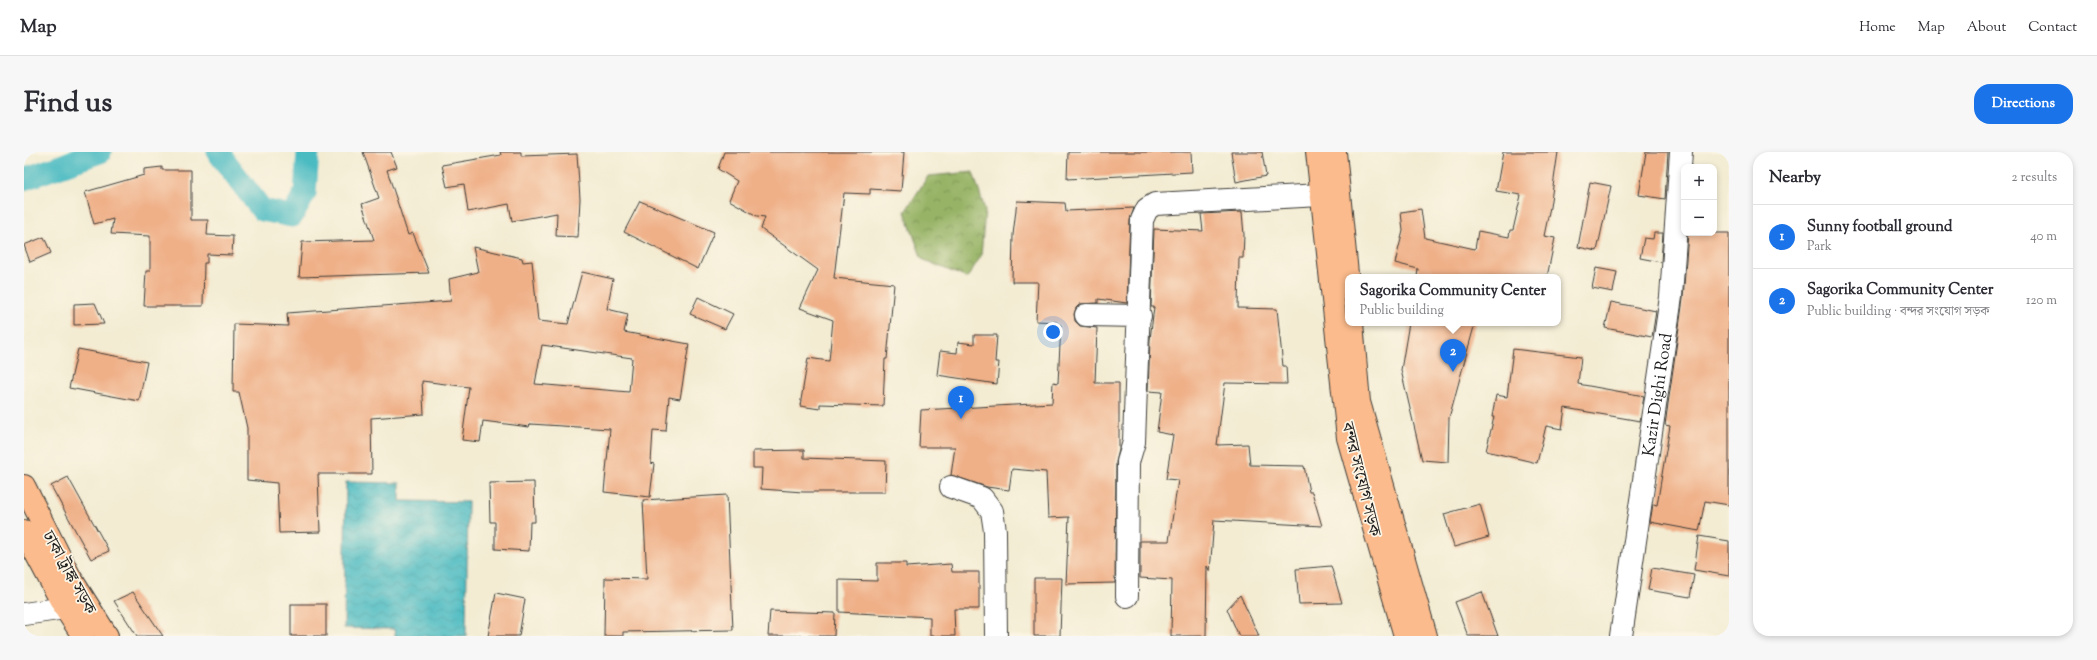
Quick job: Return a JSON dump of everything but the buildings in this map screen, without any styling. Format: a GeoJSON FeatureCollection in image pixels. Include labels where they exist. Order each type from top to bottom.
{"type":"FeatureCollection","features":[{"type":"Feature","properties":{"kind":"main road","name":"বন্দর সংযোগ সড়ক"},"geometry":{"type":"LineString","coordinates":[[1317,152],[1348,438],[1405,636]]}},
{"type":"Feature","properties":{"kind":"main road"},"geometry":{"type":"LineString","coordinates":[[1335,152],[1347,274]]}},
{"type":"Feature","properties":{"kind":"main road","name":"বন্দর সংযোগ সড়ক"},"geometry":{"type":"LineString","coordinates":[[1352,326],[1359,402],[1426,636]]}},
{"type":"Feature","properties":{"kind":"main road","name":"ঢাকা ট্রাঙ্ক সড়ক"},"geometry":{"type":"LineString","coordinates":[[24,486],[70,577],[107,636]]}},
{"type":"Feature","properties":{"kind":"main road","name":"ঢাকা ট্রাঙ্ক সড়ক"},"geometry":{"type":"LineString","coordinates":[[24,531],[65,608],[83,636]]}},
{"type":"Feature","properties":{"kind":"street","name":"Kazir Dighi Road"},"geometry":{"type":"LineString","coordinates":[[1621,636],[1671,297],[1681,152]]}},
{"type":"Feature","properties":{"kind":"street"},"geometry":{"type":"LineString","coordinates":[[1127,596],[1128,462],[1134,442],[1140,316],[1142,220],[1147,209],[1155,204],[1321,195]]}},
{"type":"Feature","properties":{"kind":"street"},"geometry":{"type":"LineString","coordinates":[[1086,315],[1140,316]]}},
{"type":"Feature","properties":{"kind":"street"},"geometry":{"type":"LineString","coordinates":[[951,487],[982,498],[992,511],[995,531],[996,636]]}},
{"type":"Feature","properties":{"kind":"street"},"geometry":{"type":"LineString","coordinates":[[24,614],[65,608]]}},
{"type":"Feature","properties":{"kind":"green space"},"geometry":{"type":"Polygon","coordinates":[[[973,172],[985,210],[981,256],[967,278],[922,259],[905,212],[928,176],[973,172]]]}},
{"type":"Feature","properties":{"kind":"water"},"geometry":{"type":"Polygon","coordinates":[[[346,482],[400,483],[400,501],[468,502],[466,636],[395,636],[394,629],[344,628],[346,482]]]}},
{"type":"Feature","properties":{"kind":"waterway"},"geometry":{"type":"LineString","coordinates":[[24,179],[100,152]]}},
{"type":"Feature","properties":{"kind":"waterway"},"geometry":{"type":"LineString","coordinates":[[218,152],[262,210],[292,216],[305,193],[308,152]]}},
{"type":"Feature","properties":{"kind":"place","name":"Sagorika Community Center"},"geometry":{"type":"Point","coordinates":[1453,372]}},
{"type":"Feature","properties":{"kind":"place","name":"Sunny football ground"},"geometry":{"type":"Point","coordinates":[961,419]}}]}
